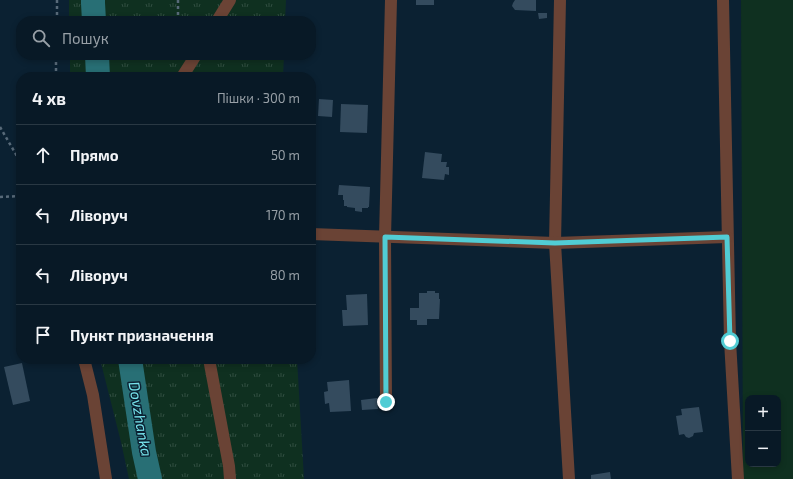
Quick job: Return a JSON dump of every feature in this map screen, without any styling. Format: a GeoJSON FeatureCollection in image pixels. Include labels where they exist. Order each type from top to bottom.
{"type":"FeatureCollection","features":[{"type":"Feature","properties":{"kind":"street"},"geometry":{"type":"LineString","coordinates":[[220,16],[230,0]]}},
{"type":"Feature","properties":{"kind":"street"},"geometry":{"type":"LineString","coordinates":[[386,402],[385,237],[391,0]]}},
{"type":"Feature","properties":{"kind":"street"},"geometry":{"type":"LineString","coordinates":[[560,0],[555,243],[569,479]]}},
{"type":"Feature","properties":{"kind":"street"},"geometry":{"type":"LineString","coordinates":[[723,0],[730,341],[738,479]]}},
{"type":"Feature","properties":{"kind":"street"},"geometry":{"type":"LineString","coordinates":[[185,72],[193,60]]}},
{"type":"Feature","properties":{"kind":"street"},"geometry":{"type":"LineString","coordinates":[[316,234],[555,243],[727,237]]}},
{"type":"Feature","properties":{"kind":"street"},"geometry":{"type":"LineString","coordinates":[[85,364],[93,395],[106,479]]}},
{"type":"Feature","properties":{"kind":"street"},"geometry":{"type":"LineString","coordinates":[[210,364],[229,466],[230,479]]}},
{"type":"Feature","properties":{"kind":"path"},"geometry":{"type":"LineString","coordinates":[[57,0],[57,16]]}},
{"type":"Feature","properties":{"kind":"path"},"geometry":{"type":"LineString","coordinates":[[178,0],[178,16]]}},
{"type":"Feature","properties":{"kind":"path"},"geometry":{"type":"LineString","coordinates":[[56,60],[56,72]]}},
{"type":"Feature","properties":{"kind":"path"},"geometry":{"type":"LineString","coordinates":[[0,127],[16,154]]}},
{"type":"Feature","properties":{"kind":"path"},"geometry":{"type":"LineString","coordinates":[[0,197],[16,196]]}},
{"type":"Feature","properties":{"kind":"green space"},"geometry":{"type":"Polygon","coordinates":[[[69,0],[286,0],[285,16],[69,16],[69,0]]]}},
{"type":"Feature","properties":{"kind":"green space"},"geometry":{"type":"Polygon","coordinates":[[[741,0],[793,0],[793,479],[743,479],[741,0]]]}},
{"type":"Feature","properties":{"kind":"green space"},"geometry":{"type":"Polygon","coordinates":[[[70,60],[284,60],[283,72],[70,72],[70,60]]]}},
{"type":"Feature","properties":{"kind":"green space"},"geometry":{"type":"Polygon","coordinates":[[[101,364],[297,364],[304,479],[129,479],[101,364]]]}},
{"type":"Feature","properties":{"kind":"building"},"geometry":{"type":"Polygon","coordinates":[[[416,0],[434,0],[434,5],[416,5],[416,0]]]}},
{"type":"Feature","properties":{"kind":"building"},"geometry":{"type":"Polygon","coordinates":[[[515,0],[536,0],[536,11],[515,10],[512,6],[515,0]]]}},
{"type":"Feature","properties":{"kind":"building"},"geometry":{"type":"Polygon","coordinates":[[[538,13],[547,13],[547,18],[539,19],[538,13]]]}},
{"type":"Feature","properties":{"kind":"building"},"geometry":{"type":"Polygon","coordinates":[[[319,99],[333,100],[332,117],[318,116],[319,99]]]}},
{"type":"Feature","properties":{"kind":"building"},"geometry":{"type":"Polygon","coordinates":[[[341,104],[368,105],[367,133],[340,132],[341,104]]]}},
{"type":"Feature","properties":{"kind":"building"},"geometry":{"type":"Polygon","coordinates":[[[425,152],[442,154],[441,162],[447,162],[446,167],[449,167],[449,175],[445,174],[444,180],[422,178],[425,152]]]}},
{"type":"Feature","properties":{"kind":"building"},"geometry":{"type":"Polygon","coordinates":[[[339,185],[370,187],[369,207],[362,208],[362,212],[355,211],[355,208],[344,206],[343,195],[338,195],[339,185]]]}},
{"type":"Feature","properties":{"kind":"building"},"geometry":{"type":"Polygon","coordinates":[[[427,291],[435,291],[435,293],[439,293],[439,319],[427,319],[427,325],[417,325],[417,320],[410,320],[410,308],[419,308],[419,293],[427,293],[427,291]]]}},
{"type":"Feature","properties":{"kind":"building"},"geometry":{"type":"Polygon","coordinates":[[[367,294],[368,325],[343,326],[342,310],[347,310],[346,295],[367,294]]]}},
{"type":"Feature","properties":{"kind":"building"},"geometry":{"type":"Polygon","coordinates":[[[22,364],[30,401],[13,405],[4,367],[22,364]]]}},
{"type":"Feature","properties":{"kind":"building"},"geometry":{"type":"Polygon","coordinates":[[[349,380],[351,411],[330,412],[329,403],[325,404],[324,392],[328,391],[327,382],[349,380]]]}},
{"type":"Feature","properties":{"kind":"building"},"geometry":{"type":"Polygon","coordinates":[[[377,398],[378,409],[362,410],[361,400],[377,398]]]}},
{"type":"Feature","properties":{"kind":"building"},"geometry":{"type":"Polygon","coordinates":[[[699,407],[703,432],[694,433],[693,436],[689,438],[684,434],[679,435],[676,416],[682,415],[681,409],[699,407]]]}},
{"type":"Feature","properties":{"kind":"building"},"geometry":{"type":"Polygon","coordinates":[[[610,472],[611,479],[591,479],[591,475],[610,472]]]}},
{"type":"Feature","properties":{"kind":"waterway","name":"Dovzhanka"},"geometry":{"type":"LineString","coordinates":[[93,0],[94,16]]}},
{"type":"Feature","properties":{"kind":"waterway","name":"Dovzhanka"},"geometry":{"type":"LineString","coordinates":[[97,60],[98,72]]}},
{"type":"Feature","properties":{"kind":"waterway","name":"Dovzhanka"},"geometry":{"type":"LineString","coordinates":[[131,364],[144,452],[150,479]]}},
{"type":"Feature","properties":{"kind":"route"},"geometry":{"type":"LineString","coordinates":[[386,402],[385,237],[555,243],[727,237],[730,341]]}}]}
